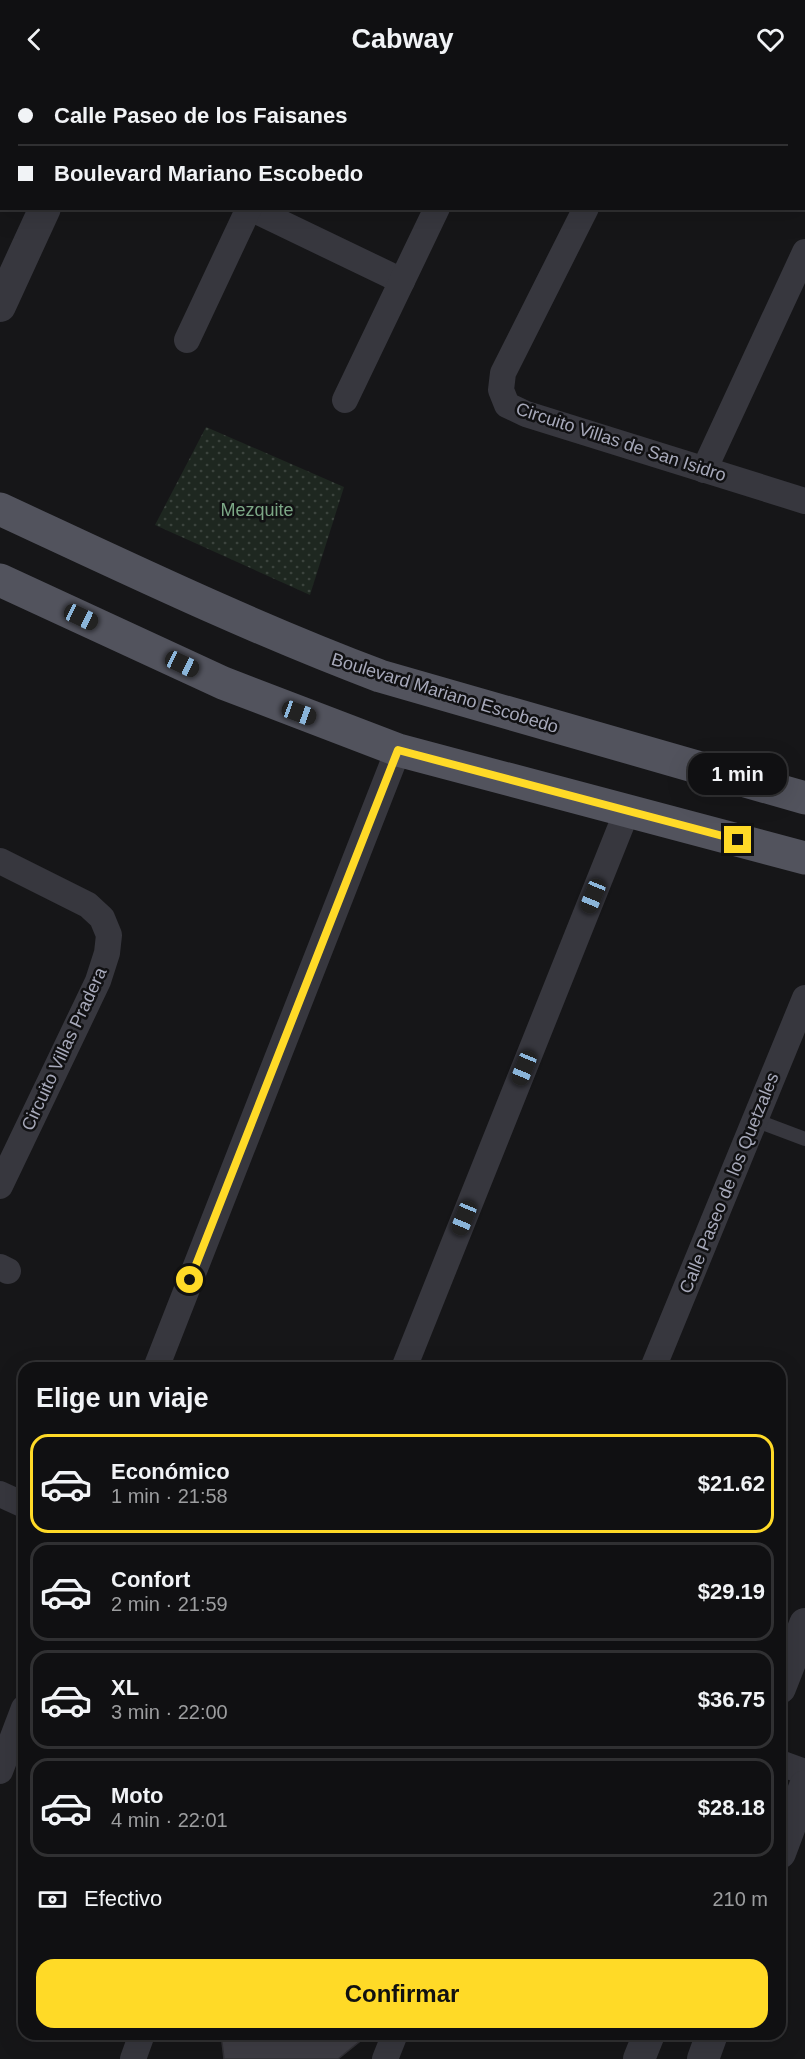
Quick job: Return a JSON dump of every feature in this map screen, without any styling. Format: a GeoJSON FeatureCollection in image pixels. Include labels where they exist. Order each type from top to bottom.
{"type":"FeatureCollection","features":[{"type":"Feature","properties":{"kind":"main road","name":"Boulevard Mariano Escobedo"},"geometry":{"type":"LineString","coordinates":[[0,509],[304,647],[380,676],[805,798]]}},
{"type":"Feature","properties":{"kind":"main road"},"geometry":{"type":"LineString","coordinates":[[0,580],[223,683],[398,750],[805,858]]}},
{"type":"Feature","properties":{"kind":"street"},"geometry":{"type":"LineString","coordinates":[[0,306],[44,210]]}},
{"type":"Feature","properties":{"kind":"street"},"geometry":{"type":"LineString","coordinates":[[187,340],[248,210]]}},
{"type":"Feature","properties":{"kind":"street"},"geometry":{"type":"LineString","coordinates":[[253,210],[402,281]]}},
{"type":"Feature","properties":{"kind":"street"},"geometry":{"type":"LineString","coordinates":[[345,400],[436,210]]}},
{"type":"Feature","properties":{"kind":"street","name":"Circuito Villas de San Isidro"},"geometry":{"type":"LineString","coordinates":[[585,210],[503,373],[501,390],[507,405],[526,414],[805,501]]}},
{"type":"Feature","properties":{"kind":"street"},"geometry":{"type":"LineString","coordinates":[[704,470],[805,252]]}},
{"type":"Feature","properties":{"kind":"street"},"geometry":{"type":"LineString","coordinates":[[158,1362],[398,750]]}},
{"type":"Feature","properties":{"kind":"street"},"geometry":{"type":"LineString","coordinates":[[406,1362],[627,811]]}},
{"type":"Feature","properties":{"kind":"street","name":"Circuito Villas Pradera"},"geometry":{"type":"LineString","coordinates":[[0,861],[88,905],[102,918],[109,935],[98,981],[0,1186]]}},
{"type":"Feature","properties":{"kind":"street","name":"Calle Paseo de los Quetzales"},"geometry":{"type":"LineString","coordinates":[[655,1362],[754,1120],[797,1040],[805,998]]}},
{"type":"Feature","properties":{"kind":"street"},"geometry":{"type":"LineString","coordinates":[[0,1494],[18,1502]]}},
{"type":"Feature","properties":{"kind":"street"},"geometry":{"type":"LineString","coordinates":[[786,1673],[805,1624]]}},
{"type":"Feature","properties":{"kind":"street"},"geometry":{"type":"LineString","coordinates":[[0,1771],[18,1724]]}},
{"type":"Feature","properties":{"kind":"street"},"geometry":{"type":"LineString","coordinates":[[786,1765],[805,1772]]}},
{"type":"Feature","properties":{"kind":"street"},"geometry":{"type":"LineString","coordinates":[[786,1837],[805,1786]]}},
{"type":"Feature","properties":{"kind":"street"},"geometry":{"type":"LineString","coordinates":[[133,2059],[140,2040]]}},
{"type":"Feature","properties":{"kind":"street"},"geometry":{"type":"LineString","coordinates":[[385,2059],[393,2040]]}},
{"type":"Feature","properties":{"kind":"street"},"geometry":{"type":"LineString","coordinates":[[639,2059],[646,2040]]}},
{"type":"Feature","properties":{"kind":"street"},"geometry":{"type":"LineString","coordinates":[[703,2059],[710,2040]]}},
{"type":"Feature","properties":{"kind":"lane"},"geometry":{"type":"LineString","coordinates":[[754,1120],[805,1139]]}},
{"type":"Feature","properties":{"kind":"green space","name":"Mezquite"},"geometry":{"type":"Polygon","coordinates":[[[206,427],[344,487],[310,595],[155,525],[206,427]]]}},
{"type":"Feature","properties":{"kind":"building"},"geometry":{"type":"Polygon","coordinates":[[[222,2040],[362,2040],[338,2059],[224,2059],[222,2040]]]}},
{"type":"Feature","properties":{"kind":"route"},"geometry":{"type":"LineString","coordinates":[[190,1280],[398,750],[738,840]]}}]}
